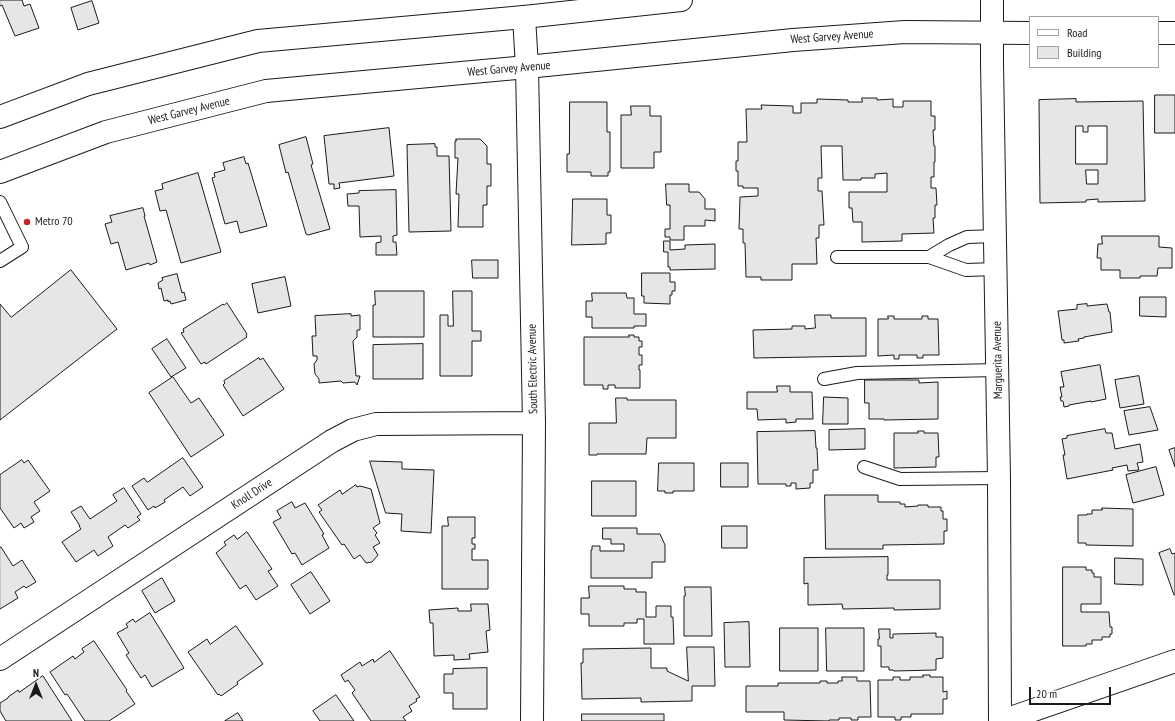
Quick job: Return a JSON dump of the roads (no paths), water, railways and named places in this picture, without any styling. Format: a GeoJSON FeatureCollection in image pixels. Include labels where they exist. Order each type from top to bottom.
{"type":"FeatureCollection","features":[{"type":"Feature","properties":{"kind":"street"},"geometry":{"type":"LineString","coordinates":[[0,117],[88,84],[258,41],[524,17],[681,0]]}},
{"type":"Feature","properties":{"kind":"street","name":"Marguerita Avenue"},"geometry":{"type":"LineString","coordinates":[[992,0],[998,370],[1001,721]]}},
{"type":"Feature","properties":{"kind":"street","name":"South Electric Avenue"},"geometry":{"type":"LineString","coordinates":[[524,17],[527,67],[534,423],[532,721]]}},
{"type":"Feature","properties":{"kind":"street","name":"West Garvey Avenue"},"geometry":{"type":"LineString","coordinates":[[1,168],[106,132],[266,91],[527,67],[801,39],[905,32],[1029,34]]}},
{"type":"Feature","properties":{"kind":"street"},"geometry":{"type":"LineString","coordinates":[[1159,33],[1175,33]]}},
{"type":"Feature","properties":{"kind":"street","name":"Knoll Drive"},"geometry":{"type":"LineString","coordinates":[[0,659],[332,441],[352,430],[376,424],[534,423]]}},
{"type":"Feature","properties":{"kind":"street"},"geometry":{"type":"LineString","coordinates":[[1001,721],[1175,661]]}},
{"type":"Feature","properties":{"kind":"lane"},"geometry":{"type":"LineString","coordinates":[[0,202],[22,247],[0,261]]}},
{"type":"Feature","properties":{"kind":"lane"},"geometry":{"type":"LineString","coordinates":[[929,257],[949,245],[967,237],[996,236]]}},
{"type":"Feature","properties":{"kind":"lane"},"geometry":{"type":"LineString","coordinates":[[837,257],[929,257],[966,270],[996,269]]}},
{"type":"Feature","properties":{"kind":"lane"},"geometry":{"type":"LineString","coordinates":[[824,379],[857,373],[998,370]]}},
{"type":"Feature","properties":{"kind":"lane"},"geometry":{"type":"LineString","coordinates":[[864,467],[900,479],[999,478]]}},
{"type":"Feature","properties":{"kind":"place","name":"Metro 70"},"geometry":{"type":"Point","coordinates":[27,222]}}]}
